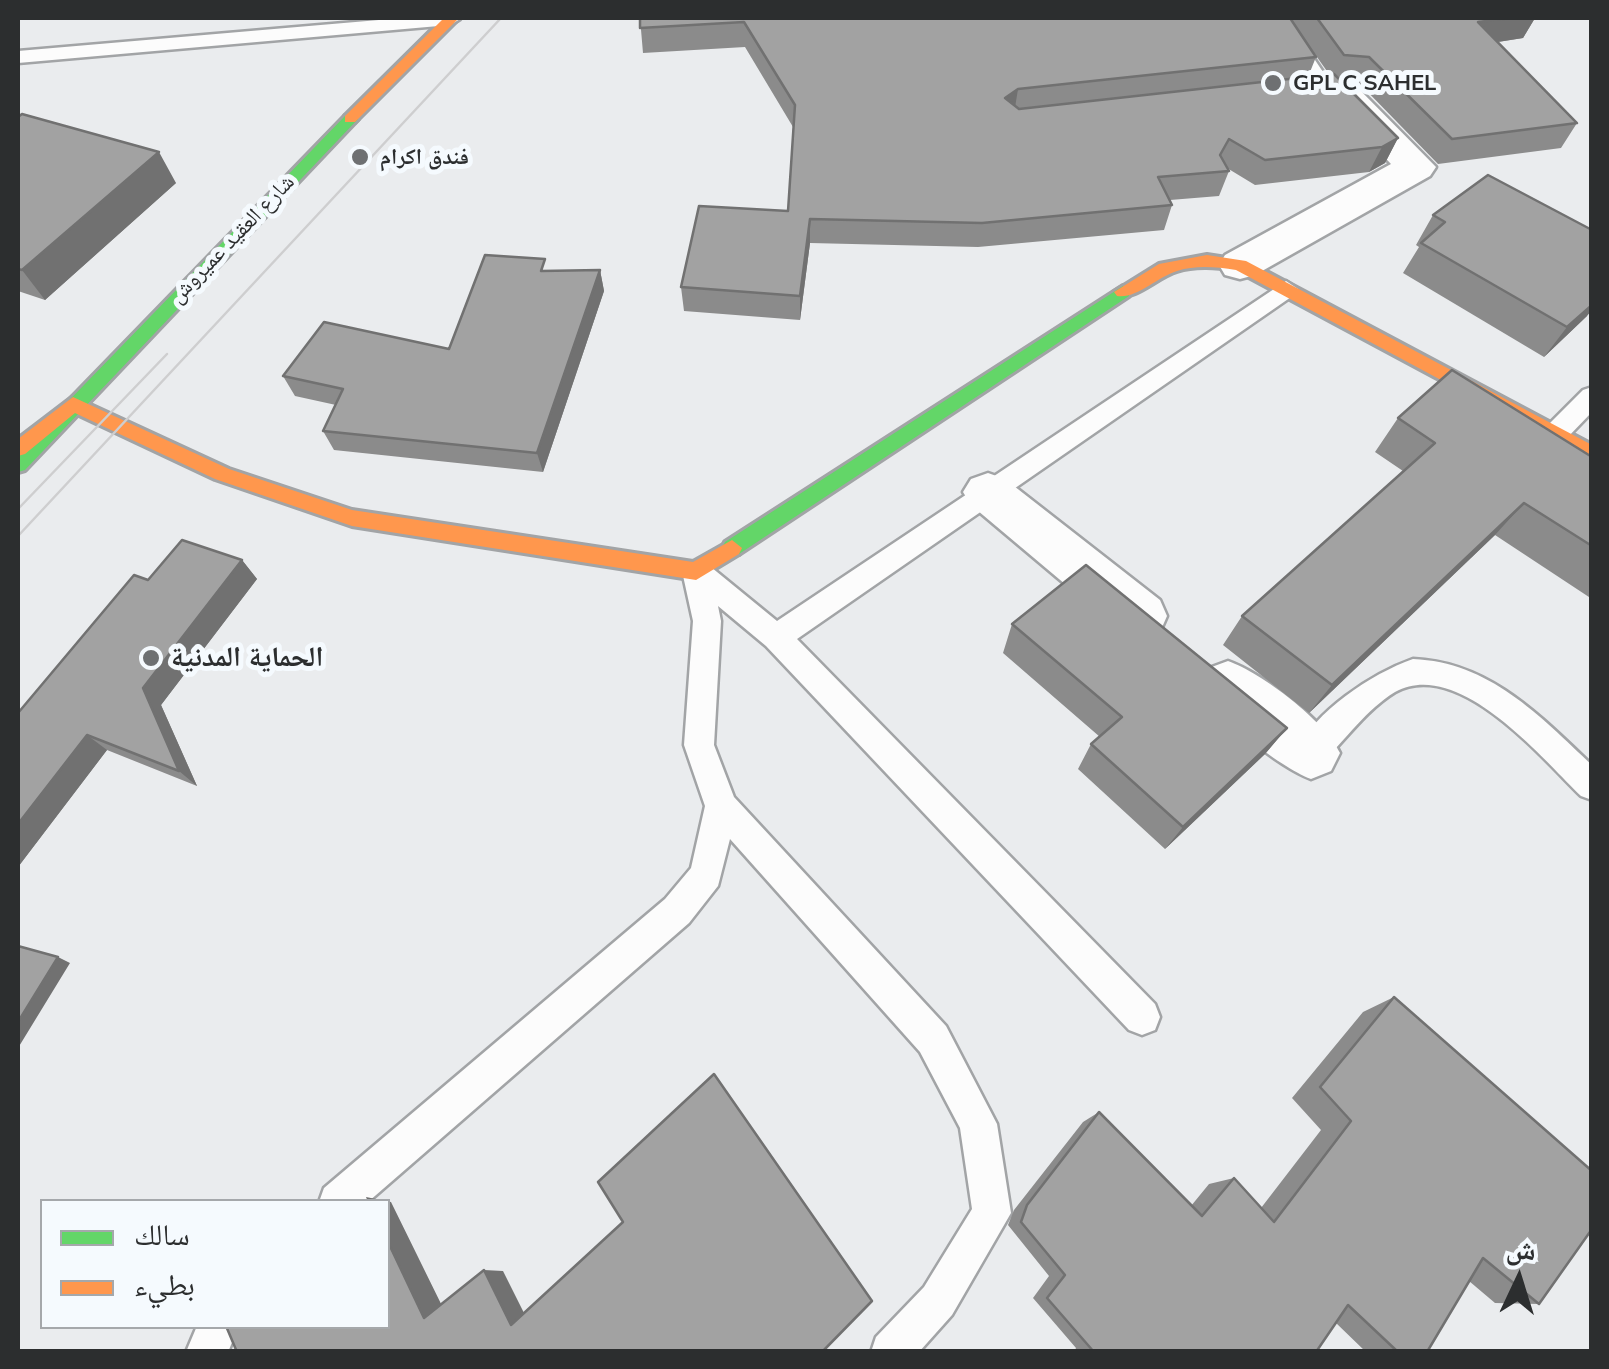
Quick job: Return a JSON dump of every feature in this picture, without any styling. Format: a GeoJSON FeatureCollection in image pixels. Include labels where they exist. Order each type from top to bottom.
{"type":"FeatureCollection","features":[{"type":"Feature","properties":{"kind":"street","name":"شارع العقيد عميروش"},"geometry":{"type":"LineString","coordinates":[[18,465],[73,404],[454,18]]}},
{"type":"Feature","properties":{"kind":"street"},"geometry":{"type":"LineString","coordinates":[[1240,265],[1416,167],[1342,93]]}},
{"type":"Feature","properties":{"kind":"street"},"geometry":{"type":"LineString","coordinates":[[18,450],[73,404],[222,474],[352,518],[696,571],[1157,268],[1205,258],[1240,265],[1592,454]]}},
{"type":"Feature","properties":{"kind":"street"},"geometry":{"type":"LineString","coordinates":[[988,492],[1311,753]]}},
{"type":"Feature","properties":{"kind":"lane"},"geometry":{"type":"LineString","coordinates":[[18,57],[454,18]]}},
{"type":"Feature","properties":{"kind":"lane"},"geometry":{"type":"LineString","coordinates":[[1278,18],[1325,90],[1286,94]]}},
{"type":"Feature","properties":{"kind":"lane"},"geometry":{"type":"LineString","coordinates":[[776,637],[1286,289]]}},
{"type":"Feature","properties":{"kind":"lane"},"geometry":{"type":"LineString","coordinates":[[1557,432],[1592,396]]}},
{"type":"Feature","properties":{"kind":"lane"},"geometry":{"type":"LineString","coordinates":[[696,571],[776,637],[1142,1017]]}},
{"type":"Feature","properties":{"kind":"lane"},"geometry":{"type":"LineString","coordinates":[[696,571],[707,622],[699,746],[720,806],[932,1039],[978,1124],[992,1212],[938,1301],[891,1352]]}},
{"type":"Feature","properties":{"kind":"lane"},"geometry":{"type":"LineString","coordinates":[[1311,753],[1383,684],[1421,672],[1444,674],[1490,694],[1592,786]]}},
{"type":"Feature","properties":{"kind":"lane"},"geometry":{"type":"LineString","coordinates":[[341,1199],[677,911],[706,875],[720,806]]}},
{"type":"Feature","properties":{"kind":"lane"},"geometry":{"type":"LineString","coordinates":[[206,1352],[217,1329]]}},
{"type":"Feature","properties":{"kind":"building"},"geometry":{"type":"Polygon","coordinates":[[[640,18],[1290,18],[1316,57],[1018,89],[1005,98],[1019,109],[1334,74],[1398,138],[1382,147],[1265,160],[1229,139],[1220,155],[1229,171],[1158,177],[1172,205],[982,223],[810,219],[800,296],[681,287],[699,206],[788,211],[795,105],[744,22],[640,28],[640,18]]]}},
{"type":"Feature","properties":{"kind":"building"},"geometry":{"type":"Polygon","coordinates":[[[1317,18],[1511,18],[1478,22],[1577,123],[1452,139],[1369,57],[1344,55],[1317,18]]]}},
{"type":"Feature","properties":{"kind":"building"},"geometry":{"type":"Polygon","coordinates":[[[22,114],[159,152],[22,270],[18,269],[18,117],[22,114]]]}},
{"type":"Feature","properties":{"kind":"building"},"geometry":{"type":"Polygon","coordinates":[[[1488,175],[1592,230],[1592,305],[1567,327],[1421,243],[1445,222],[1433,215],[1488,175]]]}},
{"type":"Feature","properties":{"kind":"building"},"geometry":{"type":"Polygon","coordinates":[[[485,255],[545,259],[541,271],[600,270],[537,453],[323,431],[343,389],[283,376],[324,322],[449,349],[485,255]]]}},
{"type":"Feature","properties":{"kind":"building"},"geometry":{"type":"Polygon","coordinates":[[[1452,370],[1592,457],[1592,546],[1524,503],[1332,685],[1242,616],[1435,443],[1398,418],[1452,370]]]}},
{"type":"Feature","properties":{"kind":"building"},"geometry":{"type":"Polygon","coordinates":[[[182,540],[242,560],[143,688],[179,771],[87,735],[18,824],[18,713],[134,575],[148,580],[182,540]]]}},
{"type":"Feature","properties":{"kind":"building"},"geometry":{"type":"Polygon","coordinates":[[[1086,565],[1287,728],[1183,827],[1091,744],[1122,717],[1012,624],[1086,565]]]}},
{"type":"Feature","properties":{"kind":"building"},"geometry":{"type":"Polygon","coordinates":[[[18,946],[58,957],[18,1022],[18,946]]]}},
{"type":"Feature","properties":{"kind":"building"},"geometry":{"type":"Polygon","coordinates":[[[1394,997],[1592,1171],[1592,1229],[1539,1304],[1483,1258],[1427,1352],[1398,1352],[1348,1305],[1316,1352],[1094,1352],[1047,1298],[1065,1275],[1021,1222],[1027,1205],[1099,1112],[1202,1216],[1234,1178],[1274,1222],[1351,1121],[1320,1087],[1394,997]]]}},
{"type":"Feature","properties":{"kind":"building"},"geometry":{"type":"Polygon","coordinates":[[[714,1074],[872,1301],[822,1352],[237,1352],[227,1329],[390,1329],[390,1246],[424,1318],[484,1270],[511,1325],[623,1222],[598,1182],[714,1074]]]}},
{"type":"Feature","properties":{"kind":"tram line"},"geometry":{"type":"LineString","coordinates":[[18,536],[501,18]]}},
{"type":"Feature","properties":{"kind":"tram line"},"geometry":{"type":"LineString","coordinates":[[18,509],[167,354]]}},
{"type":"Feature","properties":{"kind":"traffic: fast"},"geometry":{"type":"LineString","coordinates":[[18,465],[350,119]]}},
{"type":"Feature","properties":{"kind":"traffic: fast"},"geometry":{"type":"LineString","coordinates":[[732,548],[1123,292]]}},
{"type":"Feature","properties":{"kind":"traffic: slow"},"geometry":{"type":"LineString","coordinates":[[350,119],[452,18]]}},
{"type":"Feature","properties":{"kind":"traffic: slow"},"geometry":{"type":"LineString","coordinates":[[1123,292],[1178,264],[1207,261],[1240,265],[1592,454]]}},
{"type":"Feature","properties":{"kind":"traffic: slow"},"geometry":{"type":"LineString","coordinates":[[18,449],[73,404],[222,474],[352,518],[696,571],[732,548]]}},
{"type":"Feature","properties":{"kind":"place","name":"GPL C SAHEL"},"geometry":{"type":"Point","coordinates":[1273,83]}},
{"type":"Feature","properties":{"kind":"place","name":"فندق اكرام"},"geometry":{"type":"Point","coordinates":[360,157]}},
{"type":"Feature","properties":{"kind":"place","name":"الحماية المدنية"},"geometry":{"type":"Point","coordinates":[151,658]}}]}
